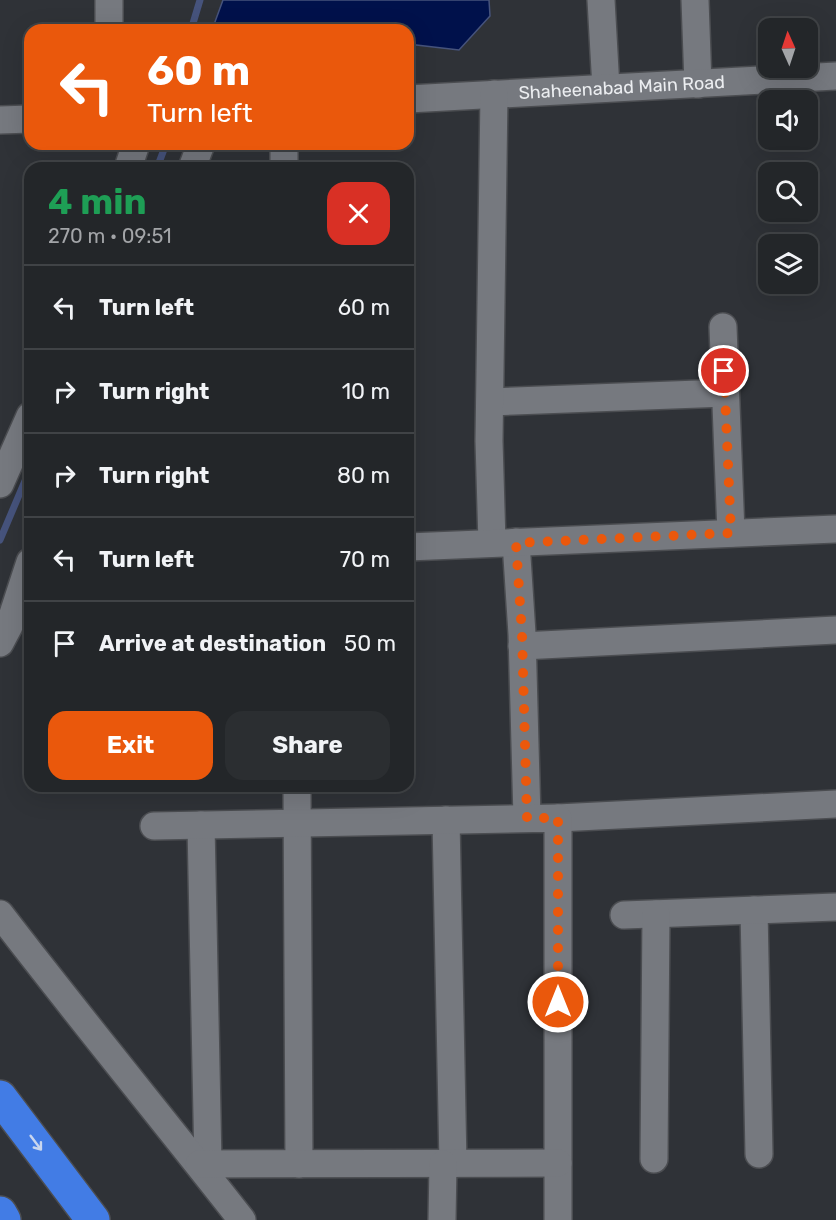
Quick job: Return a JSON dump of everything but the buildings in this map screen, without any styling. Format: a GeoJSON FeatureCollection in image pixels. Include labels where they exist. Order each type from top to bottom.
{"type":"FeatureCollection","features":[{"type":"Feature","properties":{"kind":"highway"},"geometry":{"type":"LineString","coordinates":[[0,1096],[93,1220]]}},
{"type":"Feature","properties":{"kind":"highway"},"geometry":{"type":"LineString","coordinates":[[0,1212],[4,1220]]}},
{"type":"Feature","properties":{"kind":"street"},"geometry":{"type":"LineString","coordinates":[[109,0],[109,24]]}},
{"type":"Feature","properties":{"kind":"street"},"geometry":{"type":"LineString","coordinates":[[601,0],[606,88]]}},
{"type":"Feature","properties":{"kind":"street"},"geometry":{"type":"LineString","coordinates":[[695,0],[698,84]]}},
{"type":"Feature","properties":{"kind":"street","name":"Shaheenabad Main Road"},"geometry":{"type":"LineString","coordinates":[[414,99],[836,76]]}},
{"type":"Feature","properties":{"kind":"street"},"geometry":{"type":"LineString","coordinates":[[494,94],[489,441],[522,646],[527,818]]}},
{"type":"Feature","properties":{"kind":"street"},"geometry":{"type":"LineString","coordinates":[[0,120],[24,118]]}},
{"type":"Feature","properties":{"kind":"street"},"geometry":{"type":"LineString","coordinates":[[723,327],[731,533]]}},
{"type":"Feature","properties":{"kind":"street"},"geometry":{"type":"LineString","coordinates":[[490,402],[725,393]]}},
{"type":"Feature","properties":{"kind":"street"},"geometry":{"type":"LineString","coordinates":[[0,483],[24,429]]}},
{"type":"Feature","properties":{"kind":"street"},"geometry":{"type":"LineString","coordinates":[[414,547],[836,529]]}},
{"type":"Feature","properties":{"kind":"street"},"geometry":{"type":"LineString","coordinates":[[0,643],[9,626],[24,580]]}},
{"type":"Feature","properties":{"kind":"street"},"geometry":{"type":"LineString","coordinates":[[522,646],[836,630]]}},
{"type":"Feature","properties":{"kind":"street"},"geometry":{"type":"LineString","coordinates":[[297,792],[299,1164]]}},
{"type":"Feature","properties":{"kind":"street"},"geometry":{"type":"LineString","coordinates":[[154,826],[558,818],[836,804]]}},
{"type":"Feature","properties":{"kind":"street"},"geometry":{"type":"LineString","coordinates":[[558,818],[558,1220]]}},
{"type":"Feature","properties":{"kind":"street"},"geometry":{"type":"LineString","coordinates":[[442,1220],[448,1164],[446,820]]}},
{"type":"Feature","properties":{"kind":"street"},"geometry":{"type":"LineString","coordinates":[[201,825],[203,1164]]}},
{"type":"Feature","properties":{"kind":"street"},"geometry":{"type":"LineString","coordinates":[[624,915],[836,907]]}},
{"type":"Feature","properties":{"kind":"street"},"geometry":{"type":"LineString","coordinates":[[754,910],[759,1154]]}},
{"type":"Feature","properties":{"kind":"street"},"geometry":{"type":"LineString","coordinates":[[0,914],[36,962],[203,1164],[242,1220]]}},
{"type":"Feature","properties":{"kind":"street"},"geometry":{"type":"LineString","coordinates":[[654,1159],[656,914]]}},
{"type":"Feature","properties":{"kind":"street"},"geometry":{"type":"LineString","coordinates":[[203,1164],[558,1163]]}},
{"type":"Feature","properties":{"kind":"shaded area"},"geometry":{"type":"Polygon","coordinates":[[[223,0],[489,0],[490,16],[459,50],[414,45],[414,24],[214,24],[223,0]]]}},
{"type":"Feature","properties":{"kind":"waterway"},"geometry":{"type":"LineString","coordinates":[[193,24],[200,0]]}},
{"type":"Feature","properties":{"kind":"waterway"},"geometry":{"type":"LineString","coordinates":[[159,162],[164,150]]}},
{"type":"Feature","properties":{"kind":"waterway"},"geometry":{"type":"LineString","coordinates":[[0,540],[24,483]]}},
{"type":"Feature","properties":{"kind":"route"},"geometry":{"type":"LineString","coordinates":[[558,1002],[558,818],[527,818],[522,634],[516,543],[731,533],[724,371]]}}]}
